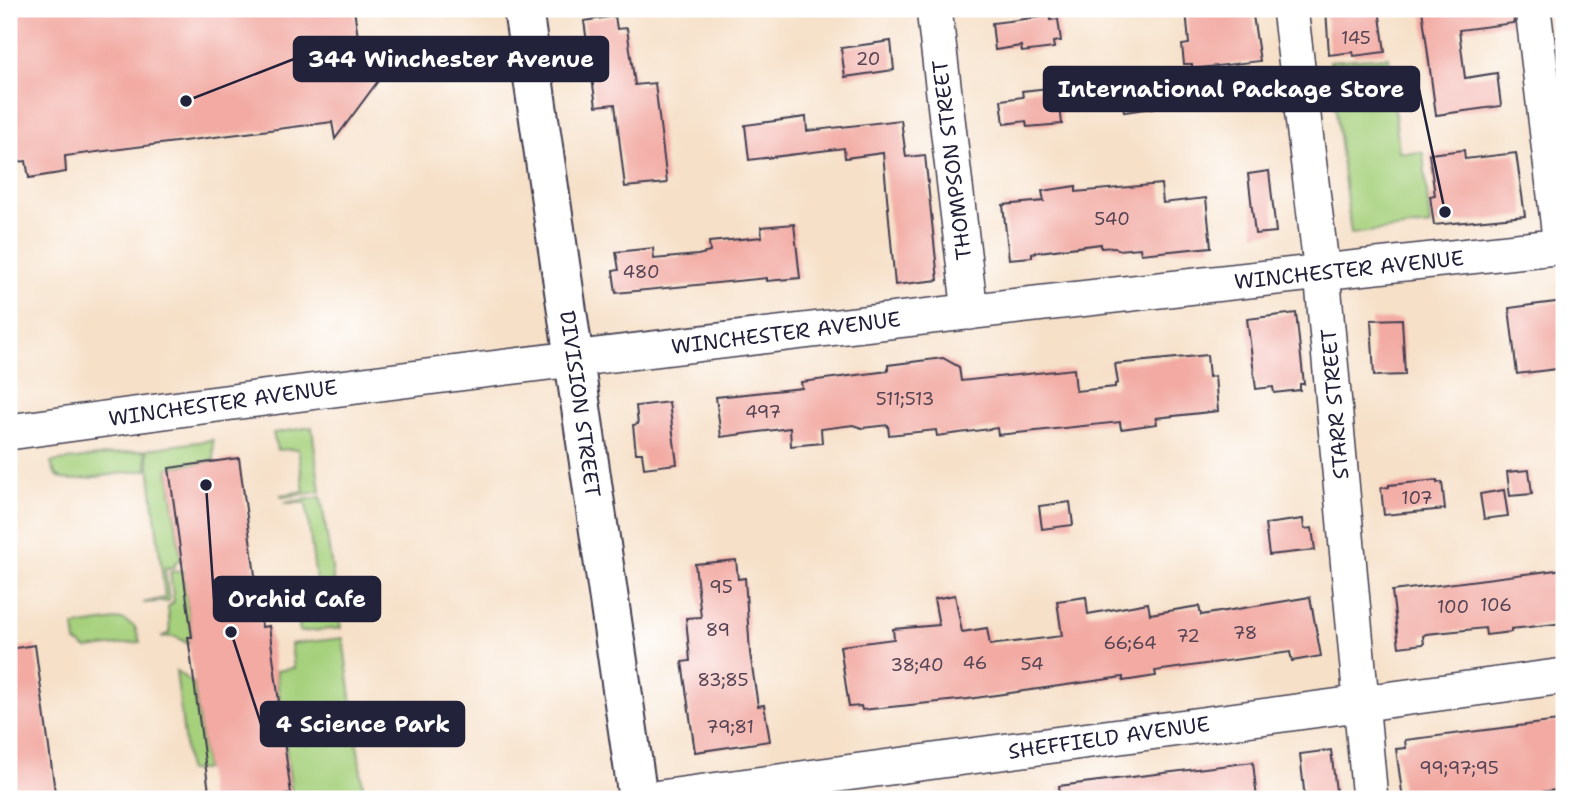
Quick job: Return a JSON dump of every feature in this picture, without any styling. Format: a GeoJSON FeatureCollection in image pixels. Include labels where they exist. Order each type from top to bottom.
{"type":"FeatureCollection","features":[{"type":"Feature","properties":{"kind":"main road","name":"DIVISION STREET"},"geometry":{"type":"LineString","coordinates":[[523,9],[638,799]]}},
{"type":"Feature","properties":{"kind":"street","name":"THOMPSON STREET"},"geometry":{"type":"LineString","coordinates":[[933,9],[970,312]]}},
{"type":"Feature","properties":{"kind":"street","name":"STARR STREET"},"geometry":{"type":"LineString","coordinates":[[1290,9],[1322,273],[1370,799]]}},
{"type":"Feature","properties":{"kind":"street"},"geometry":{"type":"LineString","coordinates":[[1533,9],[1563,246]]}},
{"type":"Feature","properties":{"kind":"street","name":"WINCHESTER AVENUE"},"geometry":{"type":"LineString","coordinates":[[9,432],[573,359],[1563,246]]}},
{"type":"Feature","properties":{"kind":"street","name":"SHEFFIELD AVENUE"},"geometry":{"type":"LineString","coordinates":[[653,799],[1564,676]]}},
{"type":"Feature","properties":{"kind":"green space"},"geometry":{"type":"Polygon","coordinates":[[[1389,57],[1399,152],[1423,153],[1430,225],[1351,234],[1330,61],[1389,57]]]}},
{"type":"Feature","properties":{"kind":"green space"},"geometry":{"type":"Polygon","coordinates":[[[312,427],[320,492],[282,497],[281,495],[304,491],[298,449],[277,450],[273,433],[312,427]]]}},
{"type":"Feature","properties":{"kind":"green space"},"geometry":{"type":"Polygon","coordinates":[[[213,440],[214,461],[168,468],[181,561],[175,562],[175,567],[165,568],[169,601],[143,603],[165,598],[147,449],[213,440]]]}},
{"type":"Feature","properties":{"kind":"green space"},"geometry":{"type":"Polygon","coordinates":[[[146,450],[147,470],[74,480],[58,476],[51,462],[146,450]]]}},
{"type":"Feature","properties":{"kind":"green space"},"geometry":{"type":"Polygon","coordinates":[[[321,497],[341,628],[300,632],[302,621],[321,619],[306,503],[283,503],[321,497]]]}},
{"type":"Feature","properties":{"kind":"green space"},"geometry":{"type":"Polygon","coordinates":[[[183,571],[192,637],[189,637],[189,644],[176,637],[161,637],[170,633],[168,607],[174,602],[170,572],[183,571]]]}},
{"type":"Feature","properties":{"kind":"green space"},"geometry":{"type":"Polygon","coordinates":[[[122,619],[135,627],[140,642],[87,649],[76,642],[74,626],[122,619]]]}},
{"type":"Feature","properties":{"kind":"green space"},"geometry":{"type":"Polygon","coordinates":[[[343,638],[364,795],[361,799],[262,799],[261,797],[292,794],[276,671],[294,668],[291,644],[343,638]]]}},
{"type":"Feature","properties":{"kind":"green space"},"geometry":{"type":"Polygon","coordinates":[[[176,671],[194,684],[206,769],[188,771],[176,671]]]}},
{"type":"Feature","properties":{"kind":"building"},"geometry":{"type":"Polygon","coordinates":[[[9,9],[354,9],[364,80],[381,77],[335,139],[332,122],[65,156],[66,172],[29,178],[26,161],[9,163],[9,9]]]}},
{"type":"Feature","properties":{"kind":"building"},"geometry":{"type":"Polygon","coordinates":[[[1186,9],[1252,9],[1260,61],[1192,69],[1192,64],[1184,64],[1182,45],[1189,44],[1186,9]]]}},
{"type":"Feature","properties":{"kind":"building"},"geometry":{"type":"Polygon","coordinates":[[[1326,9],[1379,9],[1385,52],[1354,56],[1353,52],[1329,55],[1326,9]]]}},
{"type":"Feature","properties":{"kind":"building"},"geometry":{"type":"Polygon","coordinates":[[[1422,9],[1513,9],[1514,23],[1459,30],[1465,78],[1497,73],[1501,106],[1436,115],[1422,9]]]}},
{"type":"Feature","properties":{"kind":"building"},"geometry":{"type":"Polygon","coordinates":[[[615,16],[617,29],[627,28],[635,85],[655,83],[667,183],[625,187],[615,104],[596,106],[584,21],[615,16]]]}},
{"type":"Feature","properties":{"kind":"building"},"geometry":{"type":"Polygon","coordinates":[[[1050,16],[1050,20],[1058,19],[1061,41],[1053,42],[1054,48],[1022,52],[1021,46],[995,50],[992,23],[1050,16]]]}},
{"type":"Feature","properties":{"kind":"building"},"geometry":{"type":"Polygon","coordinates":[[[891,41],[894,70],[845,77],[841,48],[891,41]]]}},
{"type":"Feature","properties":{"kind":"building"},"geometry":{"type":"Polygon","coordinates":[[[1151,79],[1154,108],[1124,112],[1121,83],[1151,79]]]}},
{"type":"Feature","properties":{"kind":"building"},"geometry":{"type":"Polygon","coordinates":[[[1058,87],[1062,124],[1027,127],[1026,121],[1004,124],[1001,100],[1023,97],[1022,91],[1058,87]]]}},
{"type":"Feature","properties":{"kind":"building"},"geometry":{"type":"Polygon","coordinates":[[[806,117],[807,131],[901,120],[906,157],[925,155],[938,280],[895,285],[883,153],[845,158],[844,148],[749,160],[745,125],[806,117]]]}},
{"type":"Feature","properties":{"kind":"building"},"geometry":{"type":"Polygon","coordinates":[[[1464,150],[1465,159],[1516,153],[1525,216],[1434,225],[1430,196],[1435,195],[1429,154],[1464,150]]]}},
{"type":"Feature","properties":{"kind":"building"},"geometry":{"type":"Polygon","coordinates":[[[1269,171],[1276,232],[1255,234],[1248,174],[1269,171]]]}},
{"type":"Feature","properties":{"kind":"building"},"geometry":{"type":"Polygon","coordinates":[[[1161,184],[1163,203],[1206,198],[1211,247],[1141,254],[1140,248],[1118,250],[1115,247],[1101,248],[1101,244],[1032,253],[1032,257],[1009,259],[1003,205],[1044,201],[1042,191],[1076,186],[1076,192],[1161,184]]]}},
{"type":"Feature","properties":{"kind":"building"},"geometry":{"type":"Polygon","coordinates":[[[794,224],[800,278],[767,281],[767,278],[616,293],[613,271],[619,270],[616,252],[653,248],[654,259],[698,255],[710,252],[709,242],[762,237],[761,227],[794,224]]]}},
{"type":"Feature","properties":{"kind":"building"},"geometry":{"type":"Polygon","coordinates":[[[1564,301],[1564,368],[1517,374],[1509,308],[1564,301]]]}},
{"type":"Feature","properties":{"kind":"building"},"geometry":{"type":"Polygon","coordinates":[[[1296,313],[1304,384],[1300,384],[1300,390],[1274,393],[1273,387],[1256,389],[1247,319],[1296,313]]]}},
{"type":"Feature","properties":{"kind":"building"},"geometry":{"type":"Polygon","coordinates":[[[1402,319],[1405,375],[1374,376],[1371,320],[1402,319]]]}},
{"type":"Feature","properties":{"kind":"building"},"geometry":{"type":"Polygon","coordinates":[[[1207,355],[1209,377],[1215,376],[1218,411],[1156,418],[1157,424],[1121,429],[1120,422],[998,435],[997,428],[937,436],[936,430],[889,435],[888,425],[862,428],[853,425],[821,429],[822,443],[791,446],[790,428],[721,437],[716,397],[802,388],[801,382],[888,371],[888,365],[943,358],[959,367],[961,381],[1074,369],[1076,391],[1115,387],[1118,383],[1115,364],[1207,355]]]}},
{"type":"Feature","properties":{"kind":"building"},"geometry":{"type":"Polygon","coordinates":[[[669,402],[677,464],[644,468],[642,453],[636,453],[633,425],[638,424],[636,406],[669,402]]]}},
{"type":"Feature","properties":{"kind":"building"},"geometry":{"type":"Polygon","coordinates":[[[239,458],[262,627],[269,626],[291,794],[250,799],[210,799],[169,468],[239,458]]]}},
{"type":"Feature","properties":{"kind":"building"},"geometry":{"type":"Polygon","coordinates":[[[1529,470],[1532,494],[1510,496],[1507,472],[1529,470]]]}},
{"type":"Feature","properties":{"kind":"building"},"geometry":{"type":"Polygon","coordinates":[[[1437,480],[1437,483],[1442,482],[1445,509],[1384,515],[1381,488],[1437,480]]]}},
{"type":"Feature","properties":{"kind":"building"},"geometry":{"type":"Polygon","coordinates":[[[1504,490],[1508,516],[1484,519],[1480,494],[1504,490]]]}},
{"type":"Feature","properties":{"kind":"building"},"geometry":{"type":"Polygon","coordinates":[[[1070,502],[1073,525],[1042,529],[1039,506],[1070,502]]]}},
{"type":"Feature","properties":{"kind":"building"},"geometry":{"type":"Polygon","coordinates":[[[1303,519],[1304,529],[1312,528],[1315,550],[1269,555],[1265,524],[1303,519]]]}},
{"type":"Feature","properties":{"kind":"building"},"geometry":{"type":"Polygon","coordinates":[[[736,560],[738,579],[745,578],[750,653],[758,706],[764,705],[770,741],[695,752],[682,662],[690,661],[686,618],[701,617],[695,564],[736,560]]]}},
{"type":"Feature","properties":{"kind":"building"},"geometry":{"type":"Polygon","coordinates":[[[1564,569],[1564,623],[1511,629],[1511,632],[1486,635],[1485,628],[1426,634],[1423,636],[1424,644],[1399,647],[1392,591],[1564,569]]]}},
{"type":"Feature","properties":{"kind":"building"},"geometry":{"type":"Polygon","coordinates":[[[955,595],[962,632],[987,628],[990,645],[1062,636],[1057,601],[1086,597],[1088,614],[1148,603],[1150,614],[1199,606],[1201,615],[1310,597],[1321,656],[1292,661],[1290,652],[1155,671],[1156,676],[1123,681],[1123,677],[968,699],[862,710],[861,706],[849,707],[840,646],[894,639],[893,629],[939,625],[934,599],[955,595]]]}},
{"type":"Feature","properties":{"kind":"building"},"geometry":{"type":"Polygon","coordinates":[[[35,645],[56,799],[9,799],[9,649],[35,645]]]}},
{"type":"Feature","properties":{"kind":"building"},"geometry":{"type":"Polygon","coordinates":[[[1558,721],[1564,789],[1493,798],[1403,799],[1396,749],[1406,748],[1405,740],[1558,721]]]}},
{"type":"Feature","properties":{"kind":"building"},"geometry":{"type":"Polygon","coordinates":[[[1331,750],[1337,799],[1305,799],[1300,754],[1331,750]]]}},
{"type":"Feature","properties":{"kind":"building"},"geometry":{"type":"Polygon","coordinates":[[[1253,762],[1257,799],[1060,799],[1059,786],[1253,762]]]}},
{"type":"Feature","properties":{"kind":"place","name":"344 Winchester Avenue"},"geometry":{"type":"Point","coordinates":[186,101]}},
{"type":"Feature","properties":{"kind":"place","name":"International Package Store"},"geometry":{"type":"Point","coordinates":[1445,212]}},
{"type":"Feature","properties":{"kind":"place","name":"Orchid Cafe"},"geometry":{"type":"Point","coordinates":[206,485]}},
{"type":"Feature","properties":{"kind":"place","name":"4 Science Park"},"geometry":{"type":"Point","coordinates":[231,632]}}]}
